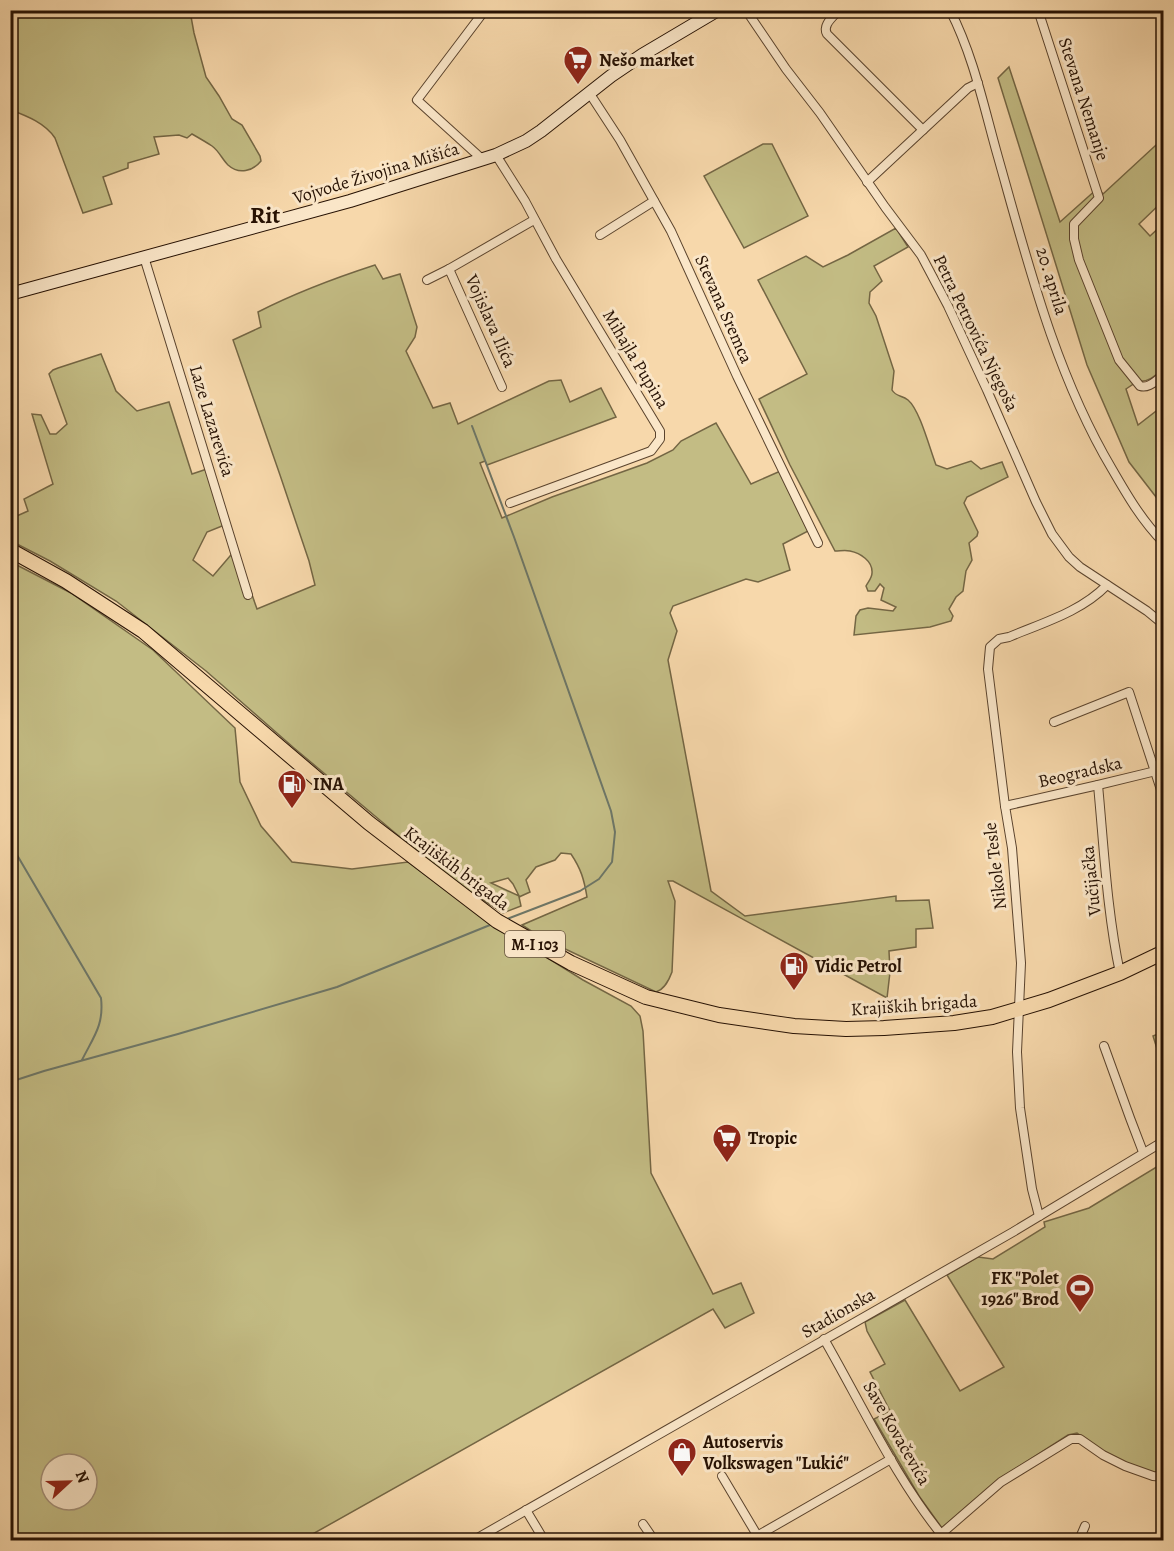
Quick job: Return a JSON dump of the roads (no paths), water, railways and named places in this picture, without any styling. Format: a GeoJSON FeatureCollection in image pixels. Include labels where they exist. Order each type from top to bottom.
{"type":"FeatureCollection","features":[{"type":"Feature","properties":{"kind":"main road","name":"Krajiških brigada"},"geometry":{"type":"LineString","coordinates":[[10,550],[66,580],[144,631],[369,823],[497,921],[549,952],[646,997],[740,1019],[794,1026],[846,1029],[898,1028],[992,1017],[1049,1000],[1119,973],[1164,952]]}},
{"type":"Feature","properties":{"kind":"street"},"geometry":{"type":"LineString","coordinates":[[482,159],[417,100],[484,10]]}},
{"type":"Feature","properties":{"kind":"street","name":"Vojvode Živojina Mišića"},"geometry":{"type":"LineString","coordinates":[[10,294],[350,201],[496,155],[534,136],[611,76],[718,10]]}},
{"type":"Feature","properties":{"kind":"street","name":"Petra Petrovića Njegoša"},"geometry":{"type":"LineString","coordinates":[[746,10],[921,255],[987,390],[1052,534],[1069,557],[1080,567],[1147,611],[1164,625]]}},
{"type":"Feature","properties":{"kind":"street"},"geometry":{"type":"LineString","coordinates":[[839,10],[825,26],[827,34],[923,130]]}},
{"type":"Feature","properties":{"kind":"street","name":"20. aprila"},"geometry":{"type":"LineString","coordinates":[[950,10],[968,48],[1017,224],[1046,319],[1074,397],[1096,443],[1131,501],[1143,520],[1164,543]]}},
{"type":"Feature","properties":{"kind":"street","name":"Stevana Nemanje"},"geometry":{"type":"LineString","coordinates":[[1038,10],[1099,198],[1074,224],[1074,238],[1079,260],[1119,360],[1140,386],[1149,386],[1164,375]]}},
{"type":"Feature","properties":{"kind":"street"},"geometry":{"type":"LineString","coordinates":[[867,182],[968,88],[978,83]]}},
{"type":"Feature","properties":{"kind":"street","name":"Stevana Sremca"},"geometry":{"type":"LineString","coordinates":[[590,94],[620,140],[671,231],[737,376],[819,543]]}},
{"type":"Feature","properties":{"kind":"street","name":"Mihajla Pupina"},"geometry":{"type":"LineString","coordinates":[[496,155],[525,201],[555,259],[660,431],[660,439],[651,451],[510,503]]}},
{"type":"Feature","properties":{"kind":"street"},"geometry":{"type":"LineString","coordinates":[[600,235],[654,201]]}},
{"type":"Feature","properties":{"kind":"street"},"geometry":{"type":"LineString","coordinates":[[427,280],[534,220]]}},
{"type":"Feature","properties":{"kind":"street","name":"Laze Lazarevića"},"geometry":{"type":"LineString","coordinates":[[144,257],[248,595]]}},
{"type":"Feature","properties":{"kind":"street","name":"Vojislava Ilića"},"geometry":{"type":"LineString","coordinates":[[450,269],[502,387]]}},
{"type":"Feature","properties":{"kind":"street","name":"Nikole Tesle"},"geometry":{"type":"LineString","coordinates":[[1040,1216],[1032,1189],[1020,1108],[1017,1052],[1021,963],[1011,848],[988,669],[990,647],[999,639],[1073,610],[1098,594],[1107,585]]}},
{"type":"Feature","properties":{"kind":"street"},"geometry":{"type":"LineString","coordinates":[[1054,722],[1128,692],[1164,799]]}},
{"type":"Feature","properties":{"kind":"street","name":"Beogradska"},"geometry":{"type":"LineString","coordinates":[[1005,806],[1164,769]]}},
{"type":"Feature","properties":{"kind":"street","name":"Vučijačka"},"geometry":{"type":"LineString","coordinates":[[1098,785],[1109,905],[1119,973]]}},
{"type":"Feature","properties":{"kind":"street"},"geometry":{"type":"LineString","coordinates":[[1104,1046],[1143,1152]]}},
{"type":"Feature","properties":{"kind":"street","name":"Stadionska"},"geometry":{"type":"LineString","coordinates":[[474,1540],[1003,1238],[1164,1141]]}},
{"type":"Feature","properties":{"kind":"street","name":"Save Kovačevića"},"geometry":{"type":"LineString","coordinates":[[824,1339],[891,1459],[917,1501],[944,1537]]}},
{"type":"Feature","properties":{"kind":"street"},"geometry":{"type":"LineString","coordinates":[[931,1540],[944,1537],[1001,1482],[1067,1440],[1080,1439],[1103,1455],[1125,1466],[1153,1476],[1164,1477]]}},
{"type":"Feature","properties":{"kind":"street"},"geometry":{"type":"LineString","coordinates":[[723,1476],[756,1539],[891,1459]]}},
{"type":"Feature","properties":{"kind":"street"},"geometry":{"type":"LineString","coordinates":[[526,1510],[544,1540]]}},
{"type":"Feature","properties":{"kind":"street"},"geometry":{"type":"LineString","coordinates":[[643,1524],[654,1540]]}},
{"type":"Feature","properties":{"kind":"street"},"geometry":{"type":"LineString","coordinates":[[1079,1540],[1084,1526]]}},
{"type":"Feature","properties":{"kind":"waterway"},"geometry":{"type":"LineString","coordinates":[[472,426],[514,537],[611,811],[615,832],[612,862],[599,879],[580,891],[507,919]]}},
{"type":"Feature","properties":{"kind":"waterway"},"geometry":{"type":"LineString","coordinates":[[10,843],[101,998],[99,1023],[82,1060]]}},
{"type":"Feature","properties":{"kind":"waterway"},"geometry":{"type":"LineString","coordinates":[[10,1082],[337,987],[490,925]]}},
{"type":"Feature","properties":{"kind":"place","name":"Nešo market"},"geometry":{"type":"Point","coordinates":[578,86]}},
{"type":"Feature","properties":{"kind":"place","name":"INA"},"geometry":{"type":"Point","coordinates":[292,810]}},
{"type":"Feature","properties":{"kind":"place","name":"Vidic Petrol"},"geometry":{"type":"Point","coordinates":[794,992]}},
{"type":"Feature","properties":{"kind":"place","name":"Tropic"},"geometry":{"type":"Point","coordinates":[727,1164]}},
{"type":"Feature","properties":{"kind":"place","name":"FK \"Polet 1926\" Brod"},"geometry":{"type":"Point","coordinates":[1080,1314]}},
{"type":"Feature","properties":{"kind":"place","name":"Autoservis Volkswagen \"Lukić\""},"geometry":{"type":"Point","coordinates":[682,1478]}},
{"type":"Feature","properties":{"kind":"district","name":"Rit"},"geometry":{"type":"Point","coordinates":[265,215]}}]}
